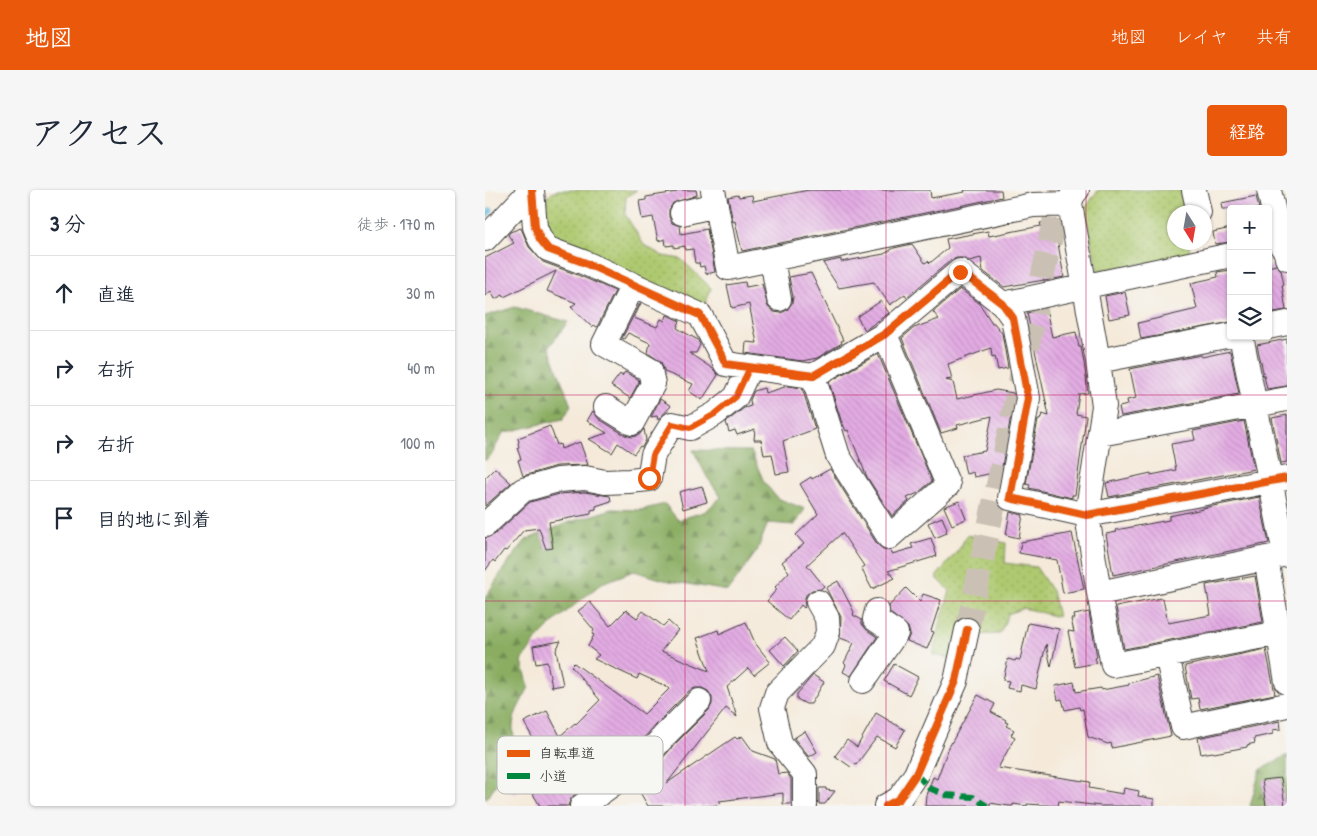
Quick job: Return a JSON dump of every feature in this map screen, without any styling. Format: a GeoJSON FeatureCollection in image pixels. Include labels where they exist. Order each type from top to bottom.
{"type":"FeatureCollection","features":[{"type":"Feature","properties":{"kind":"street"},"geometry":{"type":"LineString","coordinates":[[1194,190],[1197,205]]}},
{"type":"Feature","properties":{"kind":"street"},"geometry":{"type":"LineString","coordinates":[[1269,190],[1279,250]]}},
{"type":"Feature","properties":{"kind":"street"},"geometry":{"type":"LineString","coordinates":[[485,239],[527,192]]}},
{"type":"Feature","properties":{"kind":"street"},"geometry":{"type":"LineString","coordinates":[[527,192],[535,226],[540,239],[548,248],[583,262],[700,316],[727,364],[749,369],[813,376],[885,334],[960,272],[1003,304],[1013,318],[1028,398],[1010,498],[1087,515],[1279,480]]}},
{"type":"Feature","properties":{"kind":"street"},"geometry":{"type":"LineString","coordinates":[[682,213],[715,198],[728,268],[1031,197],[1073,197],[1084,286],[1104,406],[1087,515],[1113,665],[1279,633]]}},
{"type":"Feature","properties":{"kind":"street"},"geometry":{"type":"LineString","coordinates":[[1003,304],[1084,286],[1214,252]]}},
{"type":"Feature","properties":{"kind":"street"},"geometry":{"type":"LineString","coordinates":[[772,258],[779,299]]}},
{"type":"Feature","properties":{"kind":"street"},"geometry":{"type":"LineString","coordinates":[[606,407],[632,424],[653,384],[650,370],[604,344],[633,285]]}},
{"type":"Feature","properties":{"kind":"street"},"geometry":{"type":"LineString","coordinates":[[1272,326],[1287,324]]}},
{"type":"Feature","properties":{"kind":"street"},"geometry":{"type":"LineString","coordinates":[[813,376],[838,456],[889,537],[948,485],[885,334]]}},
{"type":"Feature","properties":{"kind":"street"},"geometry":{"type":"LineString","coordinates":[[1098,362],[1227,336]]}},
{"type":"Feature","properties":{"kind":"street"},"geometry":{"type":"LineString","coordinates":[[1242,340],[1255,405],[1279,480],[1279,633],[1287,682]]}},
{"type":"Feature","properties":{"kind":"street"},"geometry":{"type":"LineString","coordinates":[[485,525],[523,490],[558,480],[585,478],[605,482],[649,478],[653,455],[672,424],[690,428],[715,414],[736,397],[749,369]]}},
{"type":"Feature","properties":{"kind":"street"},"geometry":{"type":"LineString","coordinates":[[1100,434],[1287,399]]}},
{"type":"Feature","properties":{"kind":"street"},"geometry":{"type":"LineString","coordinates":[[1099,593],[1279,555]]}},
{"type":"Feature","properties":{"kind":"street"},"geometry":{"type":"LineString","coordinates":[[805,806],[805,774],[780,743],[772,708],[777,693],[823,646],[828,632],[827,618],[818,602]]}},
{"type":"Feature","properties":{"kind":"street"},"geometry":{"type":"LineString","coordinates":[[863,681],[895,633],[875,619],[877,611]]}},
{"type":"Feature","properties":{"kind":"street"},"geometry":{"type":"LineString","coordinates":[[886,806],[899,799],[916,774],[956,681],[967,630]]}},
{"type":"Feature","properties":{"kind":"street"},"geometry":{"type":"LineString","coordinates":[[1167,655],[1183,727],[1287,705]]}},
{"type":"Feature","properties":{"kind":"street"},"geometry":{"type":"LineString","coordinates":[[663,737],[699,701]]}},
{"type":"Feature","properties":{"kind":"street"},"geometry":{"type":"LineString","coordinates":[[582,806],[599,794]]}},
{"type":"Feature","properties":{"kind":"green space"},"geometry":{"type":"Polygon","coordinates":[[[558,190],[637,190],[626,197],[625,214],[644,245],[663,256],[681,259],[711,288],[704,308],[554,241],[546,228],[543,214],[548,195],[558,190]]]}},
{"type":"Feature","properties":{"kind":"green space"},"geometry":{"type":"Polygon","coordinates":[[[1098,190],[1181,190],[1183,205],[1167,205],[1167,250],[1190,250],[1190,256],[1098,271],[1084,210],[1098,190]]]}},
{"type":"Feature","properties":{"kind":"green space"},"geometry":{"type":"Polygon","coordinates":[[[515,307],[568,322],[549,347],[571,406],[563,419],[503,433],[492,454],[485,461],[485,316],[515,307]]]}},
{"type":"Feature","properties":{"kind":"green space"},"geometry":{"type":"Polygon","coordinates":[[[693,450],[751,451],[764,482],[777,498],[805,509],[794,525],[768,523],[757,551],[728,591],[664,580],[634,571],[602,583],[555,621],[537,639],[522,661],[529,687],[517,710],[513,724],[514,736],[497,736],[497,782],[487,798],[485,797],[485,598],[504,568],[526,540],[567,523],[612,509],[640,510],[665,504],[678,520],[706,511],[721,497],[707,477],[693,450]]]}},
{"type":"Feature","properties":{"kind":"green space"},"geometry":{"type":"Polygon","coordinates":[[[967,535],[1006,543],[1005,563],[1036,567],[1052,591],[1058,617],[1023,608],[1008,614],[1000,634],[970,635],[951,658],[933,655],[950,591],[936,577],[959,549],[967,535]]]}},
{"type":"Feature","properties":{"kind":"green space"},"geometry":{"type":"Polygon","coordinates":[[[1287,755],[1287,806],[1250,806],[1260,770],[1287,755]]]}},
{"type":"Feature","properties":{"kind":"building"},"geometry":{"type":"Polygon","coordinates":[[[676,190],[696,190],[697,195],[673,203],[669,210],[669,217],[672,223],[680,226],[681,234],[707,229],[715,272],[706,274],[704,266],[700,267],[699,263],[695,263],[693,249],[685,250],[685,246],[674,248],[674,245],[666,246],[665,239],[658,241],[653,217],[642,219],[639,201],[646,200],[646,197],[677,192],[676,190]]]}},
{"type":"Feature","properties":{"kind":"building"},"geometry":{"type":"Polygon","coordinates":[[[809,190],[930,190],[931,198],[965,192],[964,190],[1001,190],[1002,197],[742,251],[728,197],[752,195],[753,201],[809,190]]]}},
{"type":"Feature","properties":{"kind":"building"},"geometry":{"type":"Polygon","coordinates":[[[1256,196],[1258,205],[1227,205],[1227,209],[1222,209],[1221,203],[1256,196]]]}},
{"type":"Feature","properties":{"kind":"building"},"geometry":{"type":"Polygon","coordinates":[[[1056,220],[1059,237],[1057,238],[1064,277],[1044,281],[1004,287],[983,271],[981,258],[969,261],[957,258],[951,260],[907,297],[905,294],[890,305],[874,282],[839,288],[823,263],[841,259],[841,262],[884,254],[894,248],[912,244],[925,263],[928,261],[930,263],[948,248],[946,239],[988,231],[989,236],[1041,226],[1040,223],[1056,220]]]}},
{"type":"Feature","properties":{"kind":"building"},"geometry":{"type":"Polygon","coordinates":[[[521,228],[529,247],[543,262],[615,291],[597,327],[594,325],[592,327],[571,307],[576,303],[547,291],[556,271],[504,297],[503,295],[495,299],[491,291],[485,296],[485,258],[514,243],[508,235],[510,232],[521,228]]]}},
{"type":"Feature","properties":{"kind":"building"},"geometry":{"type":"Polygon","coordinates":[[[1227,229],[1227,242],[1215,244],[1213,232],[1227,229]]]}},
{"type":"Feature","properties":{"kind":"building"},"geometry":{"type":"Polygon","coordinates":[[[1276,265],[1281,270],[1286,310],[1272,312],[1272,295],[1272,266],[1276,265]]]}},
{"type":"Feature","properties":{"kind":"building"},"geometry":{"type":"Polygon","coordinates":[[[1227,271],[1227,323],[1141,339],[1138,323],[1197,309],[1191,283],[1218,277],[1217,272],[1227,271]]]}},
{"type":"Feature","properties":{"kind":"building"},"geometry":{"type":"Polygon","coordinates":[[[811,273],[843,340],[841,341],[842,343],[817,358],[802,361],[745,353],[746,342],[757,343],[749,304],[732,308],[727,285],[745,282],[746,287],[762,284],[768,307],[774,312],[781,313],[787,310],[792,303],[793,297],[789,277],[811,273]]]}},
{"type":"Feature","properties":{"kind":"building"},"geometry":{"type":"Polygon","coordinates":[[[960,289],[979,303],[992,323],[1002,333],[1008,368],[998,370],[995,356],[992,357],[991,348],[948,364],[952,379],[946,380],[953,382],[957,399],[996,390],[1013,393],[1014,398],[1000,478],[992,477],[993,473],[974,477],[973,472],[966,474],[962,455],[985,451],[992,416],[957,425],[958,428],[941,433],[902,338],[914,328],[939,319],[933,312],[960,289]]]}},
{"type":"Feature","properties":{"kind":"building"},"geometry":{"type":"Polygon","coordinates":[[[1125,292],[1130,315],[1109,319],[1105,296],[1125,292]]]}},
{"type":"Feature","properties":{"kind":"building"},"geometry":{"type":"Polygon","coordinates":[[[881,301],[889,313],[865,330],[857,317],[881,301]]]}},
{"type":"Feature","properties":{"kind":"building"},"geometry":{"type":"Polygon","coordinates":[[[640,303],[634,318],[657,327],[661,319],[665,321],[667,315],[680,321],[677,328],[698,340],[700,345],[696,353],[689,353],[713,369],[718,375],[702,400],[689,391],[693,384],[665,372],[661,362],[648,353],[650,343],[628,333],[624,339],[622,338],[640,303]]]}},
{"type":"Feature","properties":{"kind":"building"},"geometry":{"type":"Polygon","coordinates":[[[1046,309],[1052,337],[1076,332],[1084,363],[1088,393],[1079,394],[1076,414],[1086,416],[1075,495],[1072,495],[1072,498],[1029,488],[1030,485],[1026,484],[1038,420],[1040,420],[1042,414],[1049,416],[1027,313],[1046,309]]]}},
{"type":"Feature","properties":{"kind":"building"},"geometry":{"type":"Polygon","coordinates":[[[1287,339],[1287,386],[1267,389],[1257,345],[1287,339]]]}},
{"type":"Feature","properties":{"kind":"building"},"geometry":{"type":"Polygon","coordinates":[[[1230,351],[1239,394],[1121,416],[1119,407],[1128,405],[1127,400],[1136,398],[1130,369],[1230,351]]]}},
{"type":"Feature","properties":{"kind":"building"},"geometry":{"type":"Polygon","coordinates":[[[878,354],[932,481],[918,493],[907,498],[909,501],[892,516],[867,477],[848,430],[846,431],[841,420],[829,382],[878,354]]]}},
{"type":"Feature","properties":{"kind":"building"},"geometry":{"type":"Polygon","coordinates":[[[625,372],[638,379],[639,382],[630,398],[611,386],[620,374],[622,376],[625,372]]]}},
{"type":"Feature","properties":{"kind":"building"},"geometry":{"type":"Polygon","coordinates":[[[788,386],[802,388],[815,429],[783,441],[789,472],[776,474],[772,454],[764,455],[761,440],[754,440],[755,429],[737,435],[735,430],[729,432],[726,422],[744,408],[751,406],[750,400],[754,391],[764,388],[765,393],[788,386]]]}},
{"type":"Feature","properties":{"kind":"building"},"geometry":{"type":"Polygon","coordinates":[[[660,399],[671,406],[658,420],[657,416],[651,417],[660,399]]]}},
{"type":"Feature","properties":{"kind":"building"},"geometry":{"type":"Polygon","coordinates":[[[593,411],[599,419],[625,435],[632,437],[639,435],[644,429],[646,440],[642,447],[640,446],[634,454],[618,443],[612,453],[589,439],[607,433],[587,421],[593,411]]]}},
{"type":"Feature","properties":{"kind":"building"},"geometry":{"type":"Polygon","coordinates":[[[1287,415],[1287,462],[1281,463],[1272,418],[1287,415]]]}},
{"type":"Feature","properties":{"kind":"building"},"geometry":{"type":"Polygon","coordinates":[[[1244,421],[1254,469],[1109,497],[1106,483],[1151,473],[1151,475],[1176,470],[1171,444],[1195,440],[1193,431],[1244,421]]]}},
{"type":"Feature","properties":{"kind":"building"},"geometry":{"type":"Polygon","coordinates":[[[550,426],[557,445],[560,444],[561,449],[580,442],[588,465],[557,466],[523,476],[518,460],[521,459],[517,448],[519,447],[518,438],[550,426]]]}},
{"type":"Feature","properties":{"kind":"building"},"geometry":{"type":"Polygon","coordinates":[[[495,468],[511,483],[485,506],[485,478],[495,468]]]}},
{"type":"Feature","properties":{"kind":"building"},"geometry":{"type":"Polygon","coordinates":[[[830,469],[877,544],[883,549],[890,550],[892,554],[913,548],[911,544],[931,538],[937,556],[888,571],[895,578],[872,589],[861,568],[864,566],[842,533],[807,565],[824,586],[821,589],[812,590],[806,595],[805,607],[801,605],[789,620],[767,601],[777,589],[775,587],[789,572],[782,562],[804,544],[796,535],[818,514],[800,484],[830,469]]]}},
{"type":"Feature","properties":{"kind":"building"},"geometry":{"type":"Polygon","coordinates":[[[702,486],[707,502],[683,509],[679,492],[702,486]]]}},
{"type":"Feature","properties":{"kind":"building"},"geometry":{"type":"Polygon","coordinates":[[[584,492],[610,496],[611,501],[596,506],[596,509],[591,510],[591,514],[549,522],[553,548],[546,549],[539,528],[524,530],[495,562],[493,560],[485,571],[485,538],[494,535],[530,502],[560,494],[584,492]]]}},
{"type":"Feature","properties":{"kind":"building"},"geometry":{"type":"Polygon","coordinates":[[[1259,497],[1269,543],[1113,575],[1106,534],[1117,532],[1116,530],[1169,520],[1169,516],[1259,497]]]}},
{"type":"Feature","properties":{"kind":"building"},"geometry":{"type":"Polygon","coordinates":[[[959,501],[966,519],[952,525],[944,507],[959,501]]]}},
{"type":"Feature","properties":{"kind":"building"},"geometry":{"type":"Polygon","coordinates":[[[1010,512],[1023,515],[1019,538],[1006,535],[1010,512]]]}},
{"type":"Feature","properties":{"kind":"building"},"geometry":{"type":"Polygon","coordinates":[[[942,517],[947,533],[935,538],[928,523],[942,517]]]}},
{"type":"Feature","properties":{"kind":"building"},"geometry":{"type":"Polygon","coordinates":[[[1072,533],[1084,589],[1063,593],[1057,560],[1019,553],[1021,542],[1072,533]]]}},
{"type":"Feature","properties":{"kind":"building"},"geometry":{"type":"Polygon","coordinates":[[[1255,576],[1263,622],[1124,649],[1116,607],[1161,598],[1163,599],[1168,623],[1211,615],[1206,585],[1255,576]]]}},
{"type":"Feature","properties":{"kind":"building"},"geometry":{"type":"Polygon","coordinates":[[[838,581],[854,612],[853,615],[862,620],[862,624],[867,630],[877,637],[851,676],[843,672],[846,665],[844,663],[854,643],[840,638],[841,617],[826,588],[838,581]]]}},
{"type":"Feature","properties":{"kind":"building"},"geometry":{"type":"Polygon","coordinates":[[[906,588],[920,602],[923,594],[941,600],[931,631],[934,632],[927,649],[907,641],[910,634],[908,627],[890,613],[889,606],[906,588]]]}},
{"type":"Feature","properties":{"kind":"building"},"geometry":{"type":"Polygon","coordinates":[[[590,602],[610,626],[626,610],[637,618],[643,611],[663,626],[668,621],[678,630],[661,651],[709,671],[697,638],[718,630],[719,634],[746,622],[755,643],[770,662],[754,675],[748,668],[727,687],[737,717],[726,708],[667,783],[735,737],[737,739],[742,736],[753,751],[775,759],[778,774],[787,773],[791,779],[791,804],[783,804],[783,793],[719,801],[720,804],[712,806],[648,806],[641,794],[663,794],[663,758],[709,710],[712,704],[712,697],[708,691],[702,688],[695,688],[689,691],[646,736],[560,736],[576,724],[600,700],[571,666],[574,663],[644,714],[670,688],[639,674],[637,679],[594,659],[599,655],[588,646],[594,635],[592,634],[594,630],[578,611],[590,602]]]}},
{"type":"Feature","properties":{"kind":"building"},"geometry":{"type":"Polygon","coordinates":[[[1089,612],[1097,663],[1075,667],[1068,631],[1074,632],[1071,619],[1075,619],[1074,615],[1089,612]]]}},
{"type":"Feature","properties":{"kind":"building"},"geometry":{"type":"Polygon","coordinates":[[[1028,623],[1059,629],[1051,667],[1046,644],[1036,689],[1021,685],[1020,691],[1007,688],[1009,681],[1003,680],[1008,659],[1020,660],[1028,623]]]}},
{"type":"Feature","properties":{"kind":"building"},"geometry":{"type":"Polygon","coordinates":[[[785,637],[798,651],[784,666],[770,650],[785,637]]]}},
{"type":"Feature","properties":{"kind":"building"},"geometry":{"type":"Polygon","coordinates":[[[561,641],[556,650],[563,685],[552,687],[547,662],[536,664],[533,646],[561,641]]]}},
{"type":"Feature","properties":{"kind":"building"},"geometry":{"type":"Polygon","coordinates":[[[1266,649],[1275,694],[1200,709],[1198,698],[1191,699],[1185,666],[1266,649]]]}},
{"type":"Feature","properties":{"kind":"building"},"geometry":{"type":"Polygon","coordinates":[[[894,664],[918,677],[909,695],[884,681],[894,664]]]}},
{"type":"Feature","properties":{"kind":"building"},"geometry":{"type":"Polygon","coordinates":[[[813,675],[824,682],[811,704],[806,704],[797,699],[797,694],[813,675]]]}},
{"type":"Feature","properties":{"kind":"building"},"geometry":{"type":"Polygon","coordinates":[[[1157,676],[1171,736],[1112,748],[1111,743],[1108,744],[1088,737],[1083,709],[1080,710],[1079,707],[1065,710],[1062,699],[1058,700],[1055,686],[1074,682],[1076,692],[1101,688],[1102,690],[1129,685],[1129,683],[1157,676]]]}},
{"type":"Feature","properties":{"kind":"building"},"geometry":{"type":"Polygon","coordinates":[[[978,695],[995,704],[991,712],[1006,720],[1005,722],[1008,723],[1006,726],[1014,730],[1011,735],[1015,737],[998,768],[1090,782],[1089,788],[1123,794],[1124,788],[1139,791],[1138,796],[1154,799],[1154,806],[1101,806],[1059,801],[1058,806],[1013,804],[1013,806],[1009,806],[990,803],[990,806],[925,806],[926,795],[933,777],[937,779],[948,749],[978,695]]]}},
{"type":"Feature","properties":{"kind":"building"},"geometry":{"type":"Polygon","coordinates":[[[547,711],[560,736],[532,736],[524,722],[547,711]]]}},
{"type":"Feature","properties":{"kind":"building"},"geometry":{"type":"Polygon","coordinates":[[[876,713],[905,730],[895,747],[877,737],[856,765],[854,764],[851,767],[835,756],[847,740],[857,747],[876,713]]]}},
{"type":"Feature","properties":{"kind":"building"},"geometry":{"type":"Polygon","coordinates":[[[1280,721],[1281,729],[1272,730],[1273,734],[1254,738],[1255,743],[1247,745],[1247,747],[1201,754],[1198,738],[1280,721]]]}},
{"type":"Feature","properties":{"kind":"building"},"geometry":{"type":"Polygon","coordinates":[[[805,731],[817,752],[809,757],[794,738],[805,731]]]}},
{"type":"Feature","properties":{"kind":"building"},"geometry":{"type":"Polygon","coordinates":[[[1281,778],[1285,806],[1266,806],[1262,780],[1281,778]]]}},
{"type":"Feature","properties":{"kind":"building"},"geometry":{"type":"Polygon","coordinates":[[[819,788],[835,791],[825,804],[819,804],[819,788]]]}},
{"type":"Feature","properties":{"kind":"building"},"geometry":{"type":"Polygon","coordinates":[[[533,794],[575,794],[568,806],[540,806],[533,794]]]}},
{"type":"Feature","properties":{"kind":"waterway"},"geometry":{"type":"LineString","coordinates":[[485,217],[491,210]]}},
{"type":"Feature","properties":{"kind":"tunnel"},"geometry":{"type":"LineString","coordinates":[[967,630],[1061,190]]}},
{"type":"Feature","properties":{"kind":"marked path"},"geometry":{"type":"LineString","coordinates":[[916,774],[929,788],[946,795],[973,797],[987,806]]}},
{"type":"Feature","properties":{"kind":"cycle path"},"geometry":{"type":"LineString","coordinates":[[532,190],[535,227],[540,239],[548,249],[583,262],[700,315],[726,364],[813,376],[885,334],[960,271],[1003,304],[1013,318],[1028,398],[1010,498],[1087,515],[1287,478]]}},
{"type":"Feature","properties":{"kind":"cycle path"},"geometry":{"type":"LineString","coordinates":[[886,806],[899,799],[916,774],[956,681],[967,630]]}},
{"type":"Feature","properties":{"kind":"route"},"geometry":{"type":"LineString","coordinates":[[649,478],[653,455],[672,424],[690,428],[715,414],[736,397],[749,369],[813,376],[885,334],[960,272]]}}]}
